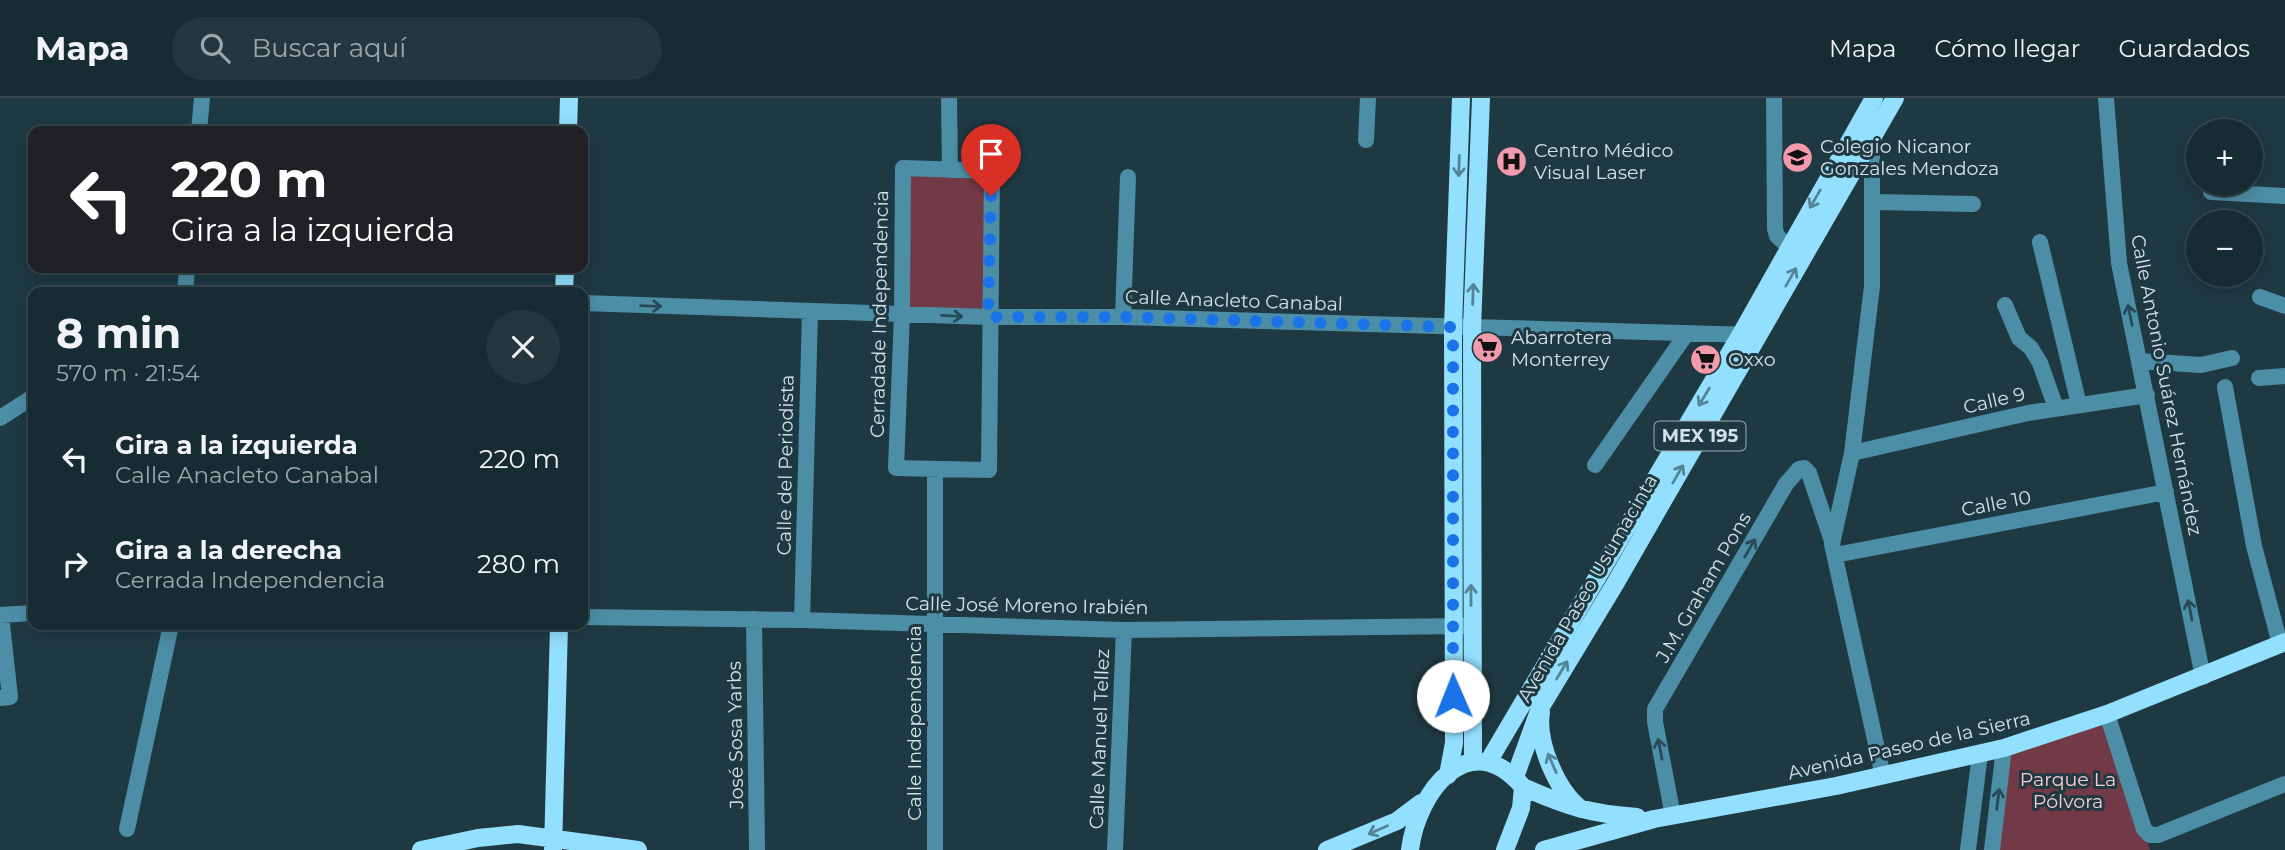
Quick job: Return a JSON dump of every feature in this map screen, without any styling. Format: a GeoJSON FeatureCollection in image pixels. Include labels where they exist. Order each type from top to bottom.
{"type":"FeatureCollection","features":[{"type":"Feature","properties":{"kind":"main road"},"geometry":{"type":"LineString","coordinates":[[568,126],[569,98]]}},
{"type":"Feature","properties":{"kind":"main road"},"geometry":{"type":"LineString","coordinates":[[1447,775],[1454,743],[1453,327],[1461,98]]}},
{"type":"Feature","properties":{"kind":"main road"},"geometry":{"type":"LineString","coordinates":[[1327,850],[1397,821],[1424,800],[1447,775],[1481,761],[1471,626],[1472,328],[1481,98]]}},
{"type":"Feature","properties":{"kind":"main road","name":"Avenida Paseo Usumacinta"},"geometry":{"type":"LineString","coordinates":[[1505,850],[1521,808],[1519,782],[1542,704],[1749,335],[1788,246],[1874,98]]}},
{"type":"Feature","properties":{"kind":"main road","name":"Avenida Paseo Usumacinta"},"geometry":{"type":"LineString","coordinates":[[1481,761],[1895,98]]}},
{"type":"Feature","properties":{"kind":"main road"},"geometry":{"type":"LineString","coordinates":[[554,844],[559,630]]}},
{"type":"Feature","properties":{"kind":"main road","name":"Avenida Paseo de la Sierra"},"geometry":{"type":"LineString","coordinates":[[1545,850],[1654,819],[1883,776],[2004,748],[2107,714],[2282,643]]}},
{"type":"Feature","properties":{"kind":"main road"},"geometry":{"type":"LineString","coordinates":[[1542,704],[1540,717],[1548,755],[1572,801],[1588,812]]}},
{"type":"Feature","properties":{"kind":"main road","name":"Avenida Paseo de la Sierra"},"geometry":{"type":"LineString","coordinates":[[1481,761],[1570,808],[1654,819]]}},
{"type":"Feature","properties":{"kind":"main road"},"geometry":{"type":"LineString","coordinates":[[1410,850],[1424,800]]}},
{"type":"Feature","properties":{"kind":"main road"},"geometry":{"type":"LineString","coordinates":[[421,850],[492,836],[638,850]]}},
{"type":"Feature","properties":{"kind":"street"},"geometry":{"type":"LineString","coordinates":[[199,126],[202,98]]}},
{"type":"Feature","properties":{"kind":"street"},"geometry":{"type":"LineString","coordinates":[[935,469],[989,470],[988,317],[992,171],[950,170],[949,98]]}},
{"type":"Feature","properties":{"kind":"street"},"geometry":{"type":"LineString","coordinates":[[1366,140],[1368,98]]}},
{"type":"Feature","properties":{"kind":"street"},"geometry":{"type":"LineString","coordinates":[[1774,98],[1775,229],[1777,236],[1788,246]]}},
{"type":"Feature","properties":{"kind":"street","name":"Calle Antonio Suárez Hernández"},"geometry":{"type":"LineString","coordinates":[[2106,98],[2118,254],[2203,677]]}},
{"type":"Feature","properties":{"kind":"street"},"geometry":{"type":"LineString","coordinates":[[1872,137],[1872,286],[1852,453],[1834,549],[1883,776]]}},
{"type":"Feature","properties":{"kind":"street","name":"Cerradade Independencia"},"geometry":{"type":"LineString","coordinates":[[935,469],[896,468],[902,313],[903,168],[950,170]]}},
{"type":"Feature","properties":{"kind":"street"},"geometry":{"type":"LineString","coordinates":[[1123,317],[1128,177]]}},
{"type":"Feature","properties":{"kind":"street"},"geometry":{"type":"LineString","coordinates":[[2263,195],[2285,196]]}},
{"type":"Feature","properties":{"kind":"street"},"geometry":{"type":"LineString","coordinates":[[1873,202],[1973,204]]}},
{"type":"Feature","properties":{"kind":"street"},"geometry":{"type":"LineString","coordinates":[[2040,242],[2079,405]]}},
{"type":"Feature","properties":{"kind":"street"},"geometry":{"type":"LineString","coordinates":[[2260,297],[2285,306]]}},
{"type":"Feature","properties":{"kind":"street","name":"Calle Anacleto Canabal"},"geometry":{"type":"LineString","coordinates":[[588,303],[988,317],[1123,317],[1749,335]]}},
{"type":"Feature","properties":{"kind":"street"},"geometry":{"type":"LineString","coordinates":[[2005,304],[2019,338],[2031,348],[2040,363],[2056,408]]}},
{"type":"Feature","properties":{"kind":"street","name":"Calle del Periodista"},"geometry":{"type":"LineString","coordinates":[[802,620],[810,311]]}},
{"type":"Feature","properties":{"kind":"street"},"geometry":{"type":"LineString","coordinates":[[1595,466],[1688,333]]}},
{"type":"Feature","properties":{"kind":"street"},"geometry":{"type":"LineString","coordinates":[[2140,361],[2201,365],[2232,358]]}},
{"type":"Feature","properties":{"kind":"street"},"geometry":{"type":"LineString","coordinates":[[2259,378],[2285,376]]}},
{"type":"Feature","properties":{"kind":"street"},"geometry":{"type":"LineString","coordinates":[[2225,387],[2251,534],[2282,643]]}},
{"type":"Feature","properties":{"kind":"street","name":"Calle 9"},"geometry":{"type":"LineString","coordinates":[[1852,453],[2056,408],[2147,395]]}},
{"type":"Feature","properties":{"kind":"street"},"geometry":{"type":"LineString","coordinates":[[0,418],[28,400]]}},
{"type":"Feature","properties":{"kind":"street","name":"J.M. Graham Pons"},"geometry":{"type":"LineString","coordinates":[[1673,816],[1654,712],[1786,484],[1799,469],[1804,468],[1809,472],[1834,549]]}},
{"type":"Feature","properties":{"kind":"street","name":"Calle Independencia"},"geometry":{"type":"LineString","coordinates":[[935,469],[935,850]]}},
{"type":"Feature","properties":{"kind":"street","name":"Calle 10"},"geometry":{"type":"LineString","coordinates":[[1834,549],[2166,492]]}},
{"type":"Feature","properties":{"kind":"street"},"geometry":{"type":"LineString","coordinates":[[0,698],[10,697],[1,615],[28,613]]}},
{"type":"Feature","properties":{"kind":"street","name":"Calle José Moreno Irabién"},"geometry":{"type":"LineString","coordinates":[[588,617],[802,620],[1124,630],[1471,626]]}},
{"type":"Feature","properties":{"kind":"street","name":"José Sosa Yarbs"},"geometry":{"type":"LineString","coordinates":[[754,619],[757,850]]}},
{"type":"Feature","properties":{"kind":"street"},"geometry":{"type":"LineString","coordinates":[[127,829],[171,630]]}},
{"type":"Feature","properties":{"kind":"street","name":"Calle Manuel Tellez"},"geometry":{"type":"LineString","coordinates":[[1115,850],[1124,630]]}},
{"type":"Feature","properties":{"kind":"street"},"geometry":{"type":"LineString","coordinates":[[2107,714],[2144,829],[2150,835],[2158,835],[2285,784]]}},
{"type":"Feature","properties":{"kind":"street"},"geometry":{"type":"LineString","coordinates":[[1992,850],[2004,748]]}},
{"type":"Feature","properties":{"kind":"street"},"geometry":{"type":"LineString","coordinates":[[1968,850],[1980,754]]}},
{"type":"Feature","properties":{"kind":"green space"},"geometry":{"type":"Polygon","coordinates":[[[903,168],[992,171],[988,317],[902,313],[903,168]]]}},
{"type":"Feature","properties":{"kind":"green space","name":"Parque La Pólvora"},"geometry":{"type":"Polygon","coordinates":[[[2107,714],[2150,850],[1992,850],[2004,748],[2107,714]]]}},
{"type":"Feature","properties":{"kind":"place","name":"Colegio Nicanor Gonzales Mendoza"},"geometry":{"type":"Point","coordinates":[1797,157]}},
{"type":"Feature","properties":{"kind":"place","name":"Centro Médico Visual Laser"},"geometry":{"type":"Point","coordinates":[1511,161]}},
{"type":"Feature","properties":{"kind":"place","name":"Abarrotera Monterrey"},"geometry":{"type":"Point","coordinates":[1488,348]}},
{"type":"Feature","properties":{"kind":"place","name":"Oxxo"},"geometry":{"type":"Point","coordinates":[1705,359]}},
{"type":"Feature","properties":{"kind":"route"},"geometry":{"type":"LineString","coordinates":[[991,196],[988,317],[1123,317],[1453,327],[1453,696]]}}]}
